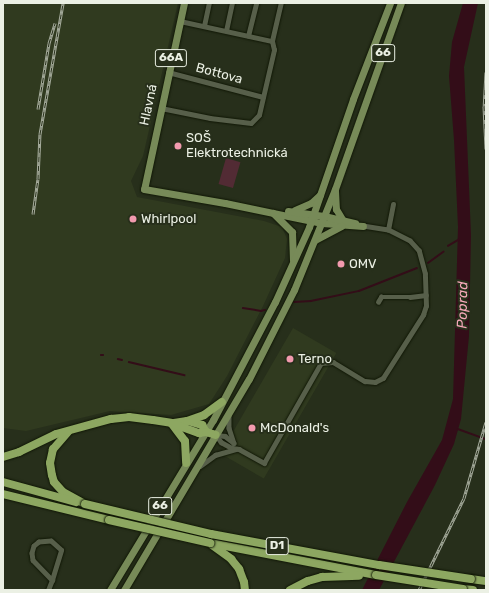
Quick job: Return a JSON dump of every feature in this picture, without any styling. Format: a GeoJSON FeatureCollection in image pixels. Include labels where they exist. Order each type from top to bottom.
{"type":"FeatureCollection","features":[{"type":"Feature","properties":{"kind":"highway"},"geometry":{"type":"LineString","coordinates":[[172,423],[187,421],[204,415],[222,402]]}},
{"type":"Feature","properties":{"kind":"highway"},"geometry":{"type":"LineString","coordinates":[[3,457],[25,449],[56,434],[80,426],[100,420],[129,417],[172,423],[199,433],[206,432],[216,435]]}},
{"type":"Feature","properties":{"kind":"highway"},"geometry":{"type":"LineString","coordinates":[[187,421],[202,425],[206,432]]}},
{"type":"Feature","properties":{"kind":"highway"},"geometry":{"type":"LineString","coordinates":[[172,423],[185,441],[186,463]]}},
{"type":"Feature","properties":{"kind":"highway"},"geometry":{"type":"LineString","coordinates":[[70,430],[53,449],[50,469],[54,482],[63,492],[85,504]]}},
{"type":"Feature","properties":{"kind":"highway","name":"D1"},"geometry":{"type":"LineString","coordinates":[[3,482],[85,504],[211,534],[379,565],[486,581]]}},
{"type":"Feature","properties":{"kind":"highway","name":"D1"},"geometry":{"type":"LineString","coordinates":[[3,494],[210,543],[376,575],[473,590]]}},
{"type":"Feature","properties":{"kind":"highway"},"geometry":{"type":"LineString","coordinates":[[210,543],[231,559],[239,569],[244,582],[245,590]]}},
{"type":"Feature","properties":{"kind":"highway"},"geometry":{"type":"LineString","coordinates":[[290,590],[308,581],[322,577],[376,575]]}},
{"type":"Feature","properties":{"kind":"main road","name":"Hlavná"},"geometry":{"type":"LineString","coordinates":[[184,3],[144,189],[273,213]]}},
{"type":"Feature","properties":{"kind":"main road","name":"66"},"geometry":{"type":"LineString","coordinates":[[110,590],[206,432],[276,302],[313,218],[353,99],[390,3]]}},
{"type":"Feature","properties":{"kind":"main road","name":"66"},"geometry":{"type":"LineString","coordinates":[[124,590],[230,412],[289,299],[315,240],[335,189],[400,3]]}},
{"type":"Feature","properties":{"kind":"main road"},"geometry":{"type":"LineString","coordinates":[[335,189],[336,209],[341,222]]}},
{"type":"Feature","properties":{"kind":"main road"},"geometry":{"type":"LineString","coordinates":[[273,213],[302,208],[321,193]]}},
{"type":"Feature","properties":{"kind":"main road"},"geometry":{"type":"LineString","coordinates":[[288,211],[313,218]]}},
{"type":"Feature","properties":{"kind":"main road"},"geometry":{"type":"LineString","coordinates":[[273,213],[323,219],[363,226]]}},
{"type":"Feature","properties":{"kind":"main road"},"geometry":{"type":"LineString","coordinates":[[273,213],[292,232],[292,266]]}},
{"type":"Feature","properties":{"kind":"main road"},"geometry":{"type":"LineString","coordinates":[[315,240],[341,222]]}},
{"type":"Feature","properties":{"kind":"street"},"geometry":{"type":"LineString","coordinates":[[204,26],[209,3]]}},
{"type":"Feature","properties":{"kind":"street"},"geometry":{"type":"LineString","coordinates":[[226,31],[232,3]]}},
{"type":"Feature","properties":{"kind":"street"},"geometry":{"type":"LineString","coordinates":[[248,36],[256,3]]}},
{"type":"Feature","properties":{"kind":"street"},"geometry":{"type":"LineString","coordinates":[[161,108],[248,123],[258,118],[274,50],[272,42],[281,3]]}},
{"type":"Feature","properties":{"kind":"street"},"geometry":{"type":"LineString","coordinates":[[180,21],[272,42]]}},
{"type":"Feature","properties":{"kind":"street","name":"Bottova"},"geometry":{"type":"LineString","coordinates":[[168,72],[263,97]]}},
{"type":"Feature","properties":{"kind":"street"},"geometry":{"type":"LineString","coordinates":[[388,230],[393,204]]}},
{"type":"Feature","properties":{"kind":"street"},"geometry":{"type":"LineString","coordinates":[[216,435],[225,436],[239,449],[264,463],[322,363],[326,361],[333,362],[365,381],[375,382],[383,378],[423,315],[426,306],[425,274],[419,251],[410,241],[388,230],[363,226]]}},
{"type":"Feature","properties":{"kind":"street"},"geometry":{"type":"LineString","coordinates":[[378,302],[381,297],[410,297],[426,295]]}},
{"type":"Feature","properties":{"kind":"street"},"geometry":{"type":"LineString","coordinates":[[230,412],[229,428],[234,443]]}},
{"type":"Feature","properties":{"kind":"street"},"geometry":{"type":"LineString","coordinates":[[216,435],[221,442],[232,448],[239,449]]}},
{"type":"Feature","properties":{"kind":"street"},"geometry":{"type":"LineString","coordinates":[[196,469],[215,455],[239,449]]}},
{"type":"Feature","properties":{"kind":"street"},"geometry":{"type":"LineString","coordinates":[[48,590],[52,580],[61,550],[51,541],[39,542],[34,546],[32,553],[34,560],[52,580]]}},
{"type":"Feature","properties":{"kind":"shaded area"},"geometry":{"type":"Polygon","coordinates":[[[3,3],[178,3],[143,156],[131,181],[137,197],[264,221],[282,227],[287,239],[285,258],[263,306],[227,376],[209,404],[171,415],[110,411],[26,431],[3,428],[3,3]]]}},
{"type":"Feature","properties":{"kind":"shaded area"},"geometry":{"type":"Polygon","coordinates":[[[226,158],[240,162],[233,188],[219,184],[226,158]]]}},
{"type":"Feature","properties":{"kind":"shaded area"},"geometry":{"type":"Polygon","coordinates":[[[293,328],[336,353],[264,479],[220,454],[293,328]]]}},
{"type":"Feature","properties":{"kind":"water","name":"Poprad"},"geometry":{"type":"Polygon","coordinates":[[[463,3],[478,3],[464,67],[471,235],[469,336],[461,419],[454,444],[435,485],[379,590],[362,590],[407,502],[442,440],[453,399],[458,227],[449,76],[452,42],[463,3]]]}},
{"type":"Feature","properties":{"kind":"waterway"},"geometry":{"type":"LineString","coordinates":[[448,246],[458,240]]}},
{"type":"Feature","properties":{"kind":"waterway"},"geometry":{"type":"LineString","coordinates":[[428,263],[443,252]]}},
{"type":"Feature","properties":{"kind":"waterway"},"geometry":{"type":"LineString","coordinates":[[294,302],[311,301],[359,291],[417,268]]}},
{"type":"Feature","properties":{"kind":"waterway"},"geometry":{"type":"LineString","coordinates":[[243,308],[261,311],[265,310]]}},
{"type":"Feature","properties":{"kind":"waterway"},"geometry":{"type":"LineString","coordinates":[[118,359],[122,360]]}},
{"type":"Feature","properties":{"kind":"waterway"},"geometry":{"type":"LineString","coordinates":[[129,362],[184,375]]}},
{"type":"Feature","properties":{"kind":"waterway"},"geometry":{"type":"LineString","coordinates":[[458,429],[486,439]]}},
{"type":"Feature","properties":{"kind":"railway"},"geometry":{"type":"LineString","coordinates":[[33,214],[38,179],[40,134],[63,3]]}},
{"type":"Feature","properties":{"kind":"railway"},"geometry":{"type":"LineString","coordinates":[[38,109],[49,43],[55,23]]}},
{"type":"Feature","properties":{"kind":"railway"},"geometry":{"type":"LineString","coordinates":[[486,72],[484,106],[486,149]]}},
{"type":"Feature","properties":{"kind":"railway"},"geometry":{"type":"LineString","coordinates":[[419,590],[464,498],[486,422]]}},
{"type":"Feature","properties":{"kind":"place","name":"SOŠ Elektrotechnická"},"geometry":{"type":"Point","coordinates":[178,146]}},
{"type":"Feature","properties":{"kind":"place","name":"Whirlpool"},"geometry":{"type":"Point","coordinates":[133,219]}},
{"type":"Feature","properties":{"kind":"place","name":"OMV"},"geometry":{"type":"Point","coordinates":[341,264]}},
{"type":"Feature","properties":{"kind":"place","name":"Terno"},"geometry":{"type":"Point","coordinates":[290,359]}},
{"type":"Feature","properties":{"kind":"place","name":"McDonald's"},"geometry":{"type":"Point","coordinates":[252,428]}}]}
